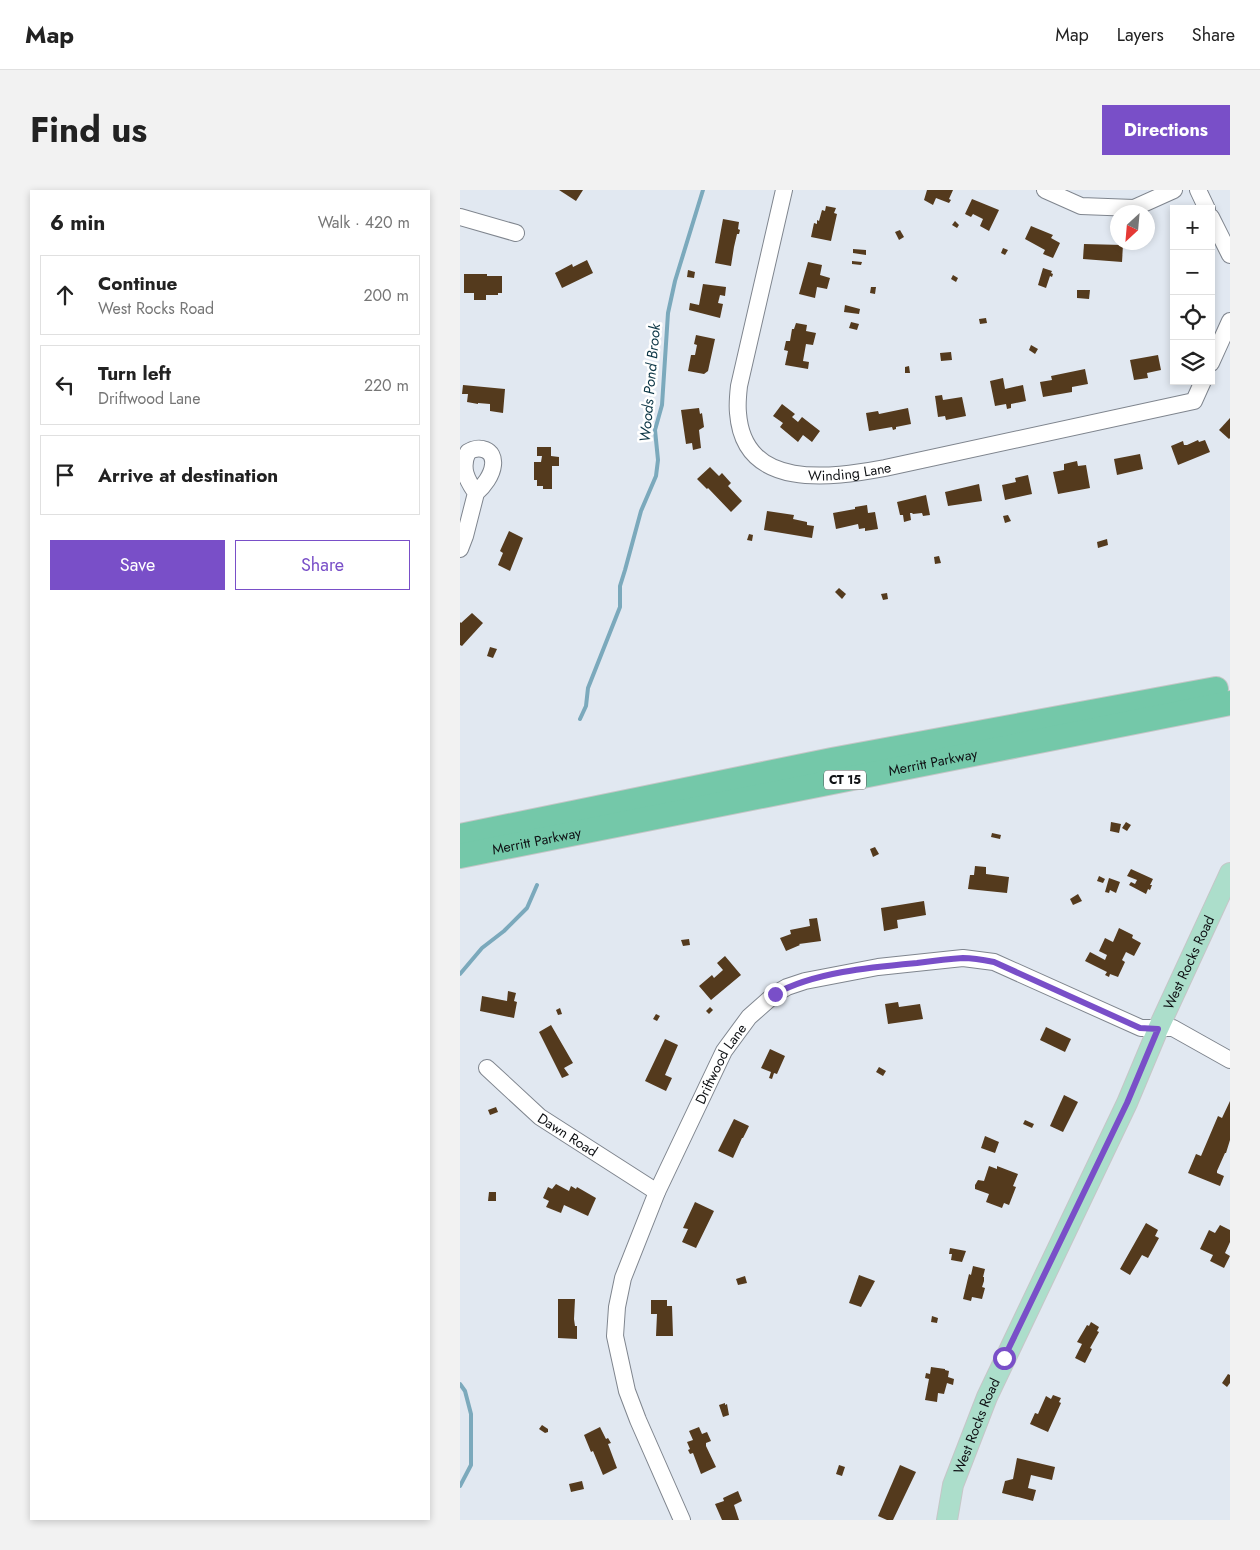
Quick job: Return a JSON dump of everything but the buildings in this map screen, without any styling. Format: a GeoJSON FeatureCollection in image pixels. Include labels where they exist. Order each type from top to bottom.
{"type":"FeatureCollection","features":[{"type":"Feature","properties":{"kind":"highway","name":"Merritt Parkway"},"geometry":{"type":"LineString","coordinates":[[460,836],[832,760],[1230,687]]}},
{"type":"Feature","properties":{"kind":"highway","name":"Merritt Parkway"},"geometry":{"type":"LineString","coordinates":[[460,856],[1230,703]]}},
{"type":"Feature","properties":{"kind":"main road","name":"West Rocks Road"},"geometry":{"type":"LineString","coordinates":[[947,1520],[953,1485],[987,1397],[1127,1103],[1158,1029],[1230,873]]}},
{"type":"Feature","properties":{"kind":"street","name":"Winding Lane"},"geometry":{"type":"LineString","coordinates":[[784,190],[739,386],[738,406],[740,428],[746,443],[755,455],[777,469],[802,476],[821,476],[848,475],[885,468],[1194,402],[1201,385]]}},
{"type":"Feature","properties":{"kind":"street"},"geometry":{"type":"LineString","coordinates":[[1046,190],[1082,206],[1134,208],[1174,190]]}},
{"type":"Feature","properties":{"kind":"street"},"geometry":{"type":"LineString","coordinates":[[1198,190],[1205,205]]}},
{"type":"Feature","properties":{"kind":"street"},"geometry":{"type":"LineString","coordinates":[[460,217],[516,233]]}},
{"type":"Feature","properties":{"kind":"street"},"geometry":{"type":"LineString","coordinates":[[1215,225],[1230,255]]}},
{"type":"Feature","properties":{"kind":"street"},"geometry":{"type":"LineString","coordinates":[[1215,354],[1230,321]]}},
{"type":"Feature","properties":{"kind":"street"},"geometry":{"type":"LineString","coordinates":[[460,549],[476,493]]}},
{"type":"Feature","properties":{"kind":"street","name":"Driftwood Lane"},"geometry":{"type":"LineString","coordinates":[[682,1520],[627,1391],[615,1336],[617,1307],[623,1278],[657,1192],[724,1051],[738,1030],[775,994],[787,987],[805,981],[878,967],[963,958],[994,962],[1140,1028],[1173,1028],[1230,1060]]}},
{"type":"Feature","properties":{"kind":"street","name":"Dawn Road"},"geometry":{"type":"LineString","coordinates":[[487,1068],[540,1117],[657,1192]]}},
{"type":"Feature","properties":{"kind":"waterway","name":"Woods Pond Brook"},"geometry":{"type":"LineString","coordinates":[[580,719],[586,706],[588,688],[620,607],[620,586],[641,511],[656,476],[658,460],[655,430],[662,405],[668,313],[675,281],[703,190]]}},
{"type":"Feature","properties":{"kind":"waterway","name":"Woods Pond Brook"},"geometry":{"type":"LineString","coordinates":[[460,974],[482,948],[504,931],[527,908],[537,885]]}},
{"type":"Feature","properties":{"kind":"waterway","name":"Woods Pond Brook"},"geometry":{"type":"LineString","coordinates":[[460,1384],[465,1391],[471,1414],[471,1465],[460,1486]]}},
{"type":"Feature","properties":{"kind":"route"},"geometry":{"type":"LineString","coordinates":[[775,994],[787,987],[820,977],[878,967],[963,958],[994,962],[1140,1028],[1158,1029],[1127,1103],[1004,1358]]}}]}
